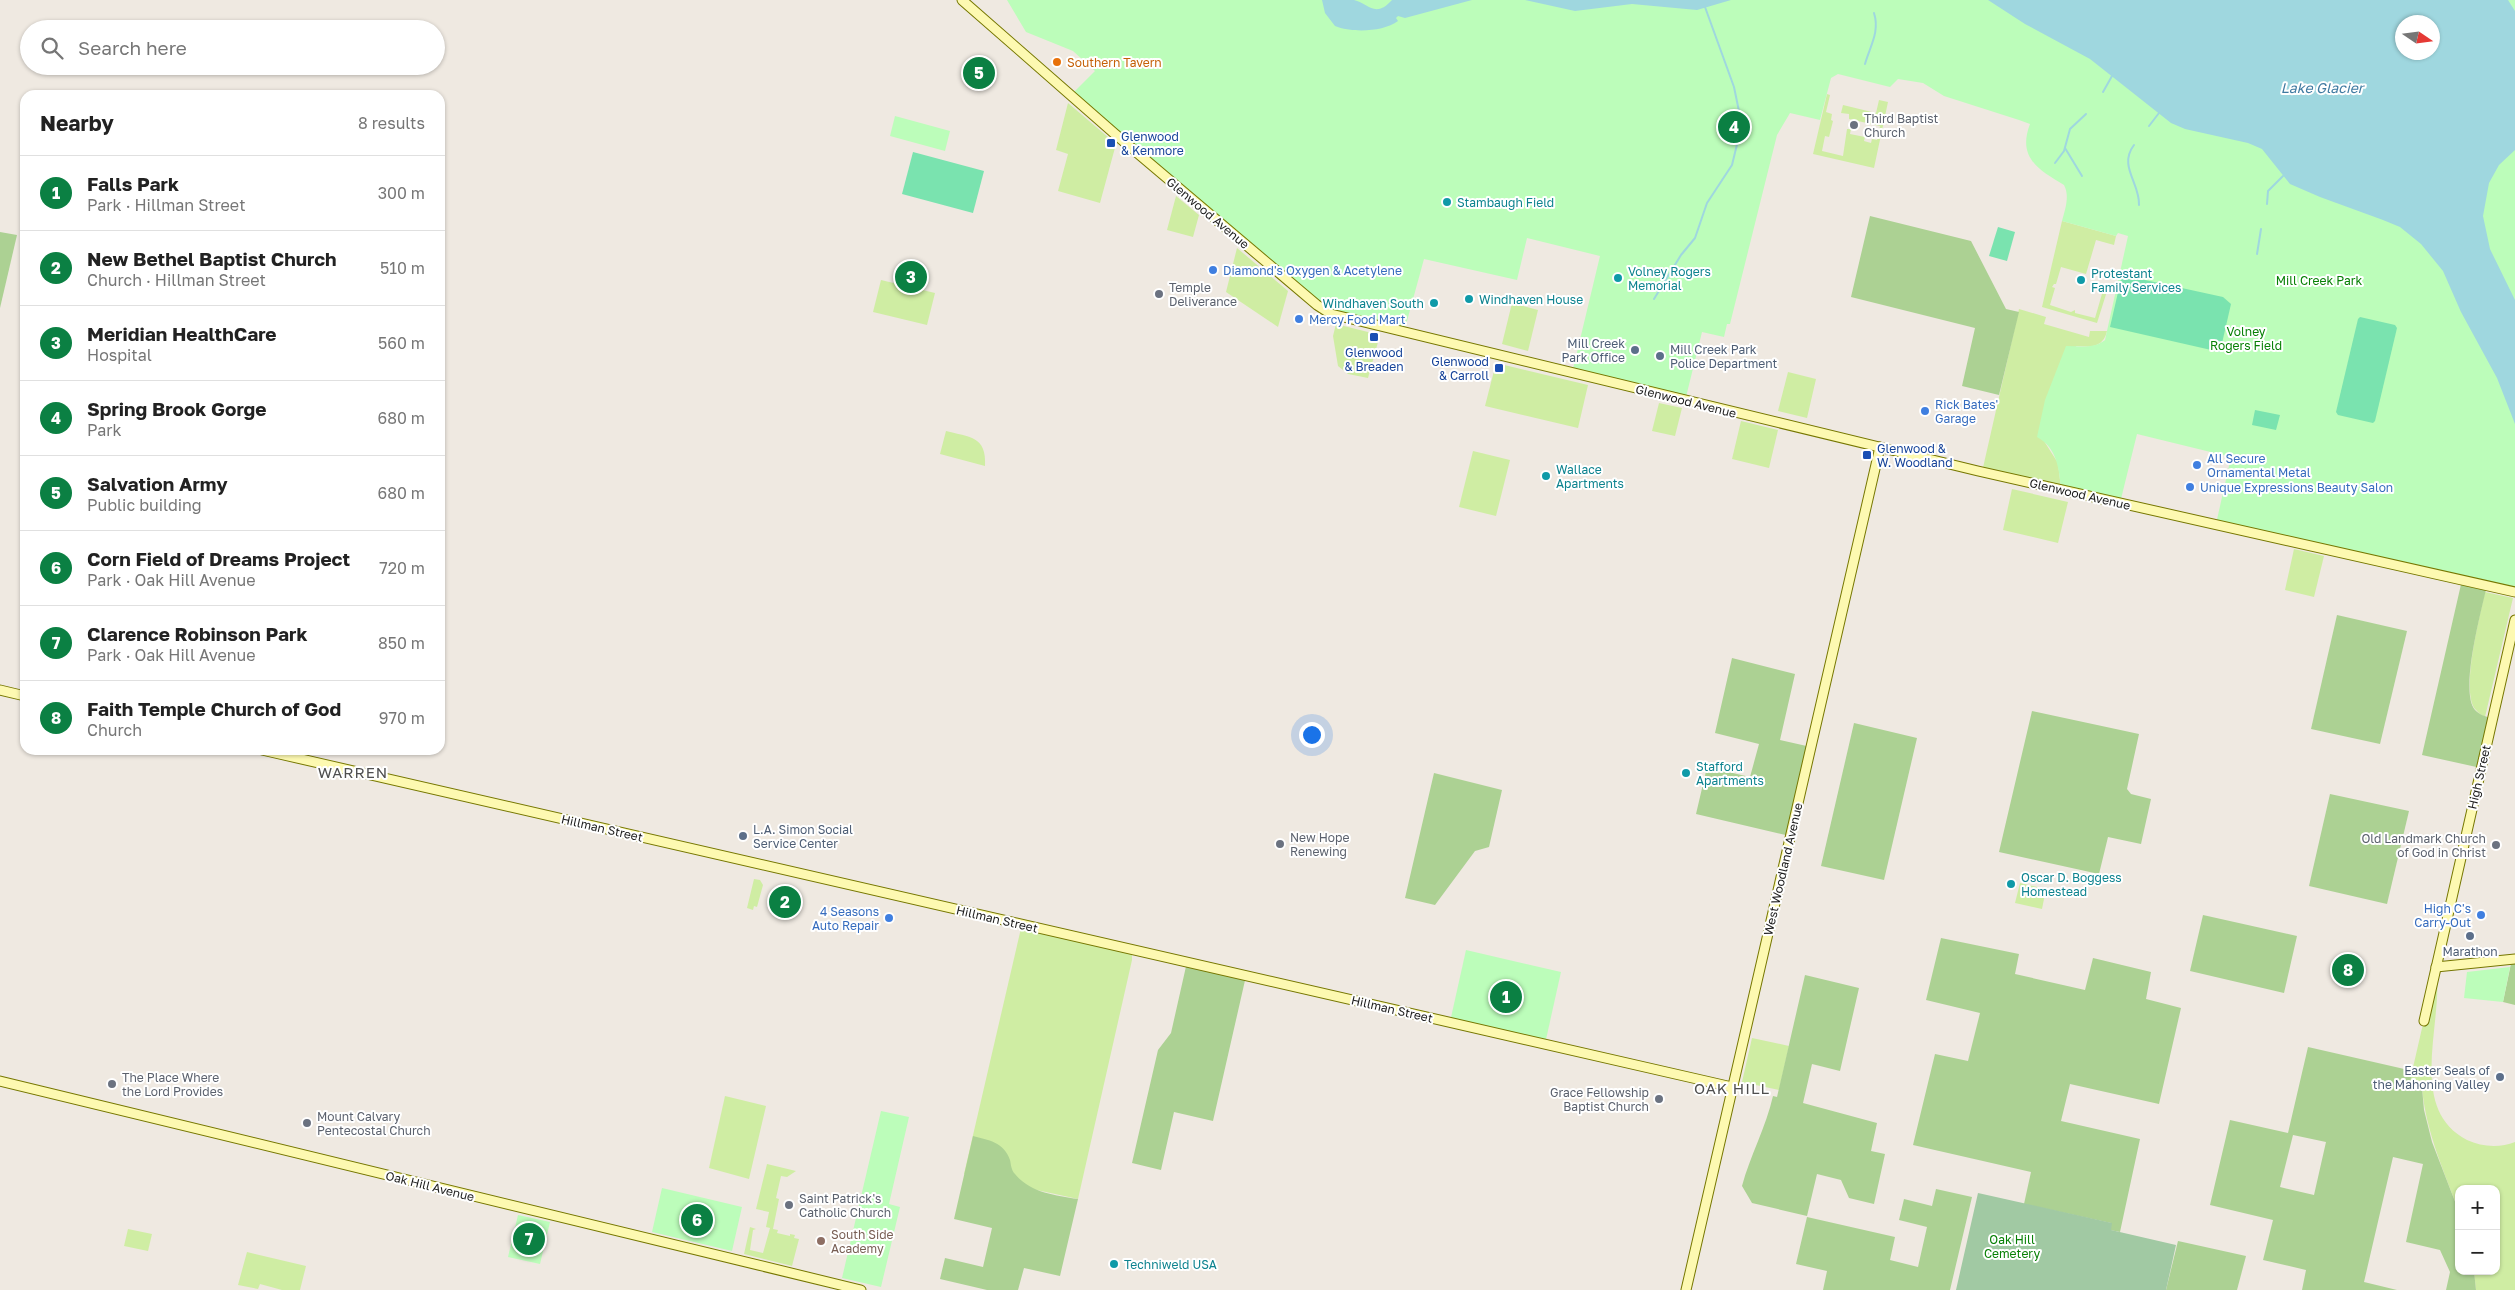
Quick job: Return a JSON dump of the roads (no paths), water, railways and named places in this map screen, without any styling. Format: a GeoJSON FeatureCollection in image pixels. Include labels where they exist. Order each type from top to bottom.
{"type":"FeatureCollection","features":[{"type":"Feature","properties":{"kind":"street","name":"Glenwood Avenue"},"geometry":{"type":"LineString","coordinates":[[962,0],[1115,134],[1317,305],[1331,314],[1880,447],[2515,592]]}},
{"type":"Feature","properties":{"kind":"street","name":"West Woodland Avenue"},"geometry":{"type":"LineString","coordinates":[[1686,1290],[1880,447]]}},
{"type":"Feature","properties":{"kind":"street","name":"High Street"},"geometry":{"type":"LineString","coordinates":[[2424,1021],[2515,620]]}},
{"type":"Feature","properties":{"kind":"street"},"geometry":{"type":"LineString","coordinates":[[0,690],[20,695]]}},
{"type":"Feature","properties":{"kind":"street","name":"Hillman Street"},"geometry":{"type":"LineString","coordinates":[[284,755],[1732,1087]]}},
{"type":"Feature","properties":{"kind":"street"},"geometry":{"type":"LineString","coordinates":[[2436,967],[2515,959]]}},
{"type":"Feature","properties":{"kind":"street","name":"Oak Hill Avenue"},"geometry":{"type":"LineString","coordinates":[[0,1081],[861,1290]]}},
{"type":"Feature","properties":{"kind":"water"},"geometry":{"type":"Polygon","coordinates":[[[1322,0],[1354,0],[1376,9],[1386,6],[1392,0],[1472,0],[1405,18],[1398,16],[1396,18],[1398,21],[1392,25],[1376,29],[1350,30],[1335,26],[1325,13],[1322,0]]]}},
{"type":"Feature","properties":{"kind":"water"},"geometry":{"type":"Polygon","coordinates":[[[1525,0],[1731,0],[1697,10],[1632,4],[1575,11],[1525,0]]]}},
{"type":"Feature","properties":{"kind":"water","name":"Lake Glacier"},"geometry":{"type":"Polygon","coordinates":[[[1988,0],[2508,0],[2515,11],[2515,150],[2499,165],[2489,183],[2483,216],[2490,249],[2515,300],[2515,424],[2497,378],[2461,312],[2443,271],[2421,244],[2400,227],[2290,184],[2262,149],[2248,143],[2185,129],[2171,123],[2090,59],[2025,24],[1988,0]]]}},
{"type":"Feature","properties":{"kind":"waterway"},"geometry":{"type":"LineString","coordinates":[[1654,299],[1681,255],[1695,238],[1707,203],[1732,165],[1740,132],[1741,121],[1734,87],[1705,7]]}},
{"type":"Feature","properties":{"kind":"waterway"},"geometry":{"type":"LineString","coordinates":[[1865,64],[1874,39],[1876,26],[1874,13]]}},
{"type":"Feature","properties":{"kind":"waterway"},"geometry":{"type":"LineString","coordinates":[[2103,92],[2112,76]]}},
{"type":"Feature","properties":{"kind":"waterway"},"geometry":{"type":"LineString","coordinates":[[2149,126],[2159,113]]}},
{"type":"Feature","properties":{"kind":"waterway"},"geometry":{"type":"LineString","coordinates":[[2055,163],[2064,151],[2070,129],[2086,114]]}},
{"type":"Feature","properties":{"kind":"waterway"},"geometry":{"type":"LineString","coordinates":[[2134,145],[2128,160],[2139,205]]}},
{"type":"Feature","properties":{"kind":"waterway"},"geometry":{"type":"LineString","coordinates":[[2065,148],[2082,176]]}},
{"type":"Feature","properties":{"kind":"waterway"},"geometry":{"type":"LineString","coordinates":[[2267,204],[2268,191],[2283,176]]}},
{"type":"Feature","properties":{"kind":"waterway"},"geometry":{"type":"LineString","coordinates":[[2257,254],[2261,229]]}},
{"type":"Feature","properties":{"kind":"place","name":"Southern Tavern"},"geometry":{"type":"Point","coordinates":[1057,62]}},
{"type":"Feature","properties":{"kind":"place","name":"Salvation Army"},"geometry":{"type":"Point","coordinates":[979,73]}},
{"type":"Feature","properties":{"kind":"place","name":"Third Baptist Church"},"geometry":{"type":"Point","coordinates":[1854,125]}},
{"type":"Feature","properties":{"kind":"place","name":"Spring Brook Gorge"},"geometry":{"type":"Point","coordinates":[1734,127]}},
{"type":"Feature","properties":{"kind":"place","name":"Glenwood & Kenmore"},"geometry":{"type":"Point","coordinates":[1111,143]}},
{"type":"Feature","properties":{"kind":"place","name":"Stambaugh Field"},"geometry":{"type":"Point","coordinates":[1447,202]}},
{"type":"Feature","properties":{"kind":"place","name":"Diamond's Oxygen & Acetylene"},"geometry":{"type":"Point","coordinates":[1213,270]}},
{"type":"Feature","properties":{"kind":"place","name":"Meridian HealthCare"},"geometry":{"type":"Point","coordinates":[911,277]}},
{"type":"Feature","properties":{"kind":"place","name":"Volney Rogers Memorial"},"geometry":{"type":"Point","coordinates":[1618,278]}},
{"type":"Feature","properties":{"kind":"place","name":"Protestant Family Services"},"geometry":{"type":"Point","coordinates":[2081,280]}},
{"type":"Feature","properties":{"kind":"place","name":"Temple Deliverance"},"geometry":{"type":"Point","coordinates":[1159,294]}},
{"type":"Feature","properties":{"kind":"place","name":"Windhaven House"},"geometry":{"type":"Point","coordinates":[1469,299]}},
{"type":"Feature","properties":{"kind":"place","name":"Windhaven South"},"geometry":{"type":"Point","coordinates":[1434,303]}},
{"type":"Feature","properties":{"kind":"place","name":"Mercy Food Mart"},"geometry":{"type":"Point","coordinates":[1299,319]}},
{"type":"Feature","properties":{"kind":"place","name":"Glenwood & Breaden"},"geometry":{"type":"Point","coordinates":[1374,337]}},
{"type":"Feature","properties":{"kind":"place","name":"Mill Creek Park Office"},"geometry":{"type":"Point","coordinates":[1635,350]}},
{"type":"Feature","properties":{"kind":"place","name":"Mill Creek Park Police Department"},"geometry":{"type":"Point","coordinates":[1660,356]}},
{"type":"Feature","properties":{"kind":"place","name":"Glenwood & Carroll"},"geometry":{"type":"Point","coordinates":[1499,368]}},
{"type":"Feature","properties":{"kind":"place","name":"Rick Bates' Garage"},"geometry":{"type":"Point","coordinates":[1925,411]}},
{"type":"Feature","properties":{"kind":"place","name":"Glenwood & W. Woodland"},"geometry":{"type":"Point","coordinates":[1867,455]}},
{"type":"Feature","properties":{"kind":"place","name":"All Secure Ornamental Metal"},"geometry":{"type":"Point","coordinates":[2197,465]}},
{"type":"Feature","properties":{"kind":"place","name":"Wallace Apartments"},"geometry":{"type":"Point","coordinates":[1546,476]}},
{"type":"Feature","properties":{"kind":"place","name":"Unique Expressions Beauty Salon"},"geometry":{"type":"Point","coordinates":[2190,487]}},
{"type":"Feature","properties":{"kind":"place","name":"Stafford Apartments"},"geometry":{"type":"Point","coordinates":[1686,773]}},
{"type":"Feature","properties":{"kind":"place","name":"L.A. Simon Social Service Center"},"geometry":{"type":"Point","coordinates":[743,836]}},
{"type":"Feature","properties":{"kind":"place","name":"New Hope Renewing"},"geometry":{"type":"Point","coordinates":[1280,844]}},
{"type":"Feature","properties":{"kind":"place","name":"Old Landmark Church of God in Christ"},"geometry":{"type":"Point","coordinates":[2496,845]}},
{"type":"Feature","properties":{"kind":"place","name":"Oscar D. Boggess Homestead"},"geometry":{"type":"Point","coordinates":[2011,884]}},
{"type":"Feature","properties":{"kind":"place","name":"New Bethel Baptist Church"},"geometry":{"type":"Point","coordinates":[785,902]}},
{"type":"Feature","properties":{"kind":"place","name":"High C's Carry-Out"},"geometry":{"type":"Point","coordinates":[2481,915]}},
{"type":"Feature","properties":{"kind":"place","name":"4 Seasons Auto Repair"},"geometry":{"type":"Point","coordinates":[889,918]}},
{"type":"Feature","properties":{"kind":"place","name":"Marathon"},"geometry":{"type":"Point","coordinates":[2470,936]}},
{"type":"Feature","properties":{"kind":"place","name":"Faith Temple Church of God"},"geometry":{"type":"Point","coordinates":[2348,970]}},
{"type":"Feature","properties":{"kind":"place","name":"Falls Park"},"geometry":{"type":"Point","coordinates":[1506,997]}},
{"type":"Feature","properties":{"kind":"place","name":"Easter Seals of the Mahoning Valley"},"geometry":{"type":"Point","coordinates":[2500,1077]}},
{"type":"Feature","properties":{"kind":"place","name":"The Place Where the Lord Provides"},"geometry":{"type":"Point","coordinates":[112,1084]}},
{"type":"Feature","properties":{"kind":"place","name":"Grace Fellowship Baptist Church"},"geometry":{"type":"Point","coordinates":[1659,1099]}},
{"type":"Feature","properties":{"kind":"place","name":"Mount Calvary Pentecostal Church"},"geometry":{"type":"Point","coordinates":[307,1123]}},
{"type":"Feature","properties":{"kind":"place","name":"Saint Patrick's Catholic Church"},"geometry":{"type":"Point","coordinates":[789,1205]}},
{"type":"Feature","properties":{"kind":"place","name":"Corn Field of Dreams Project"},"geometry":{"type":"Point","coordinates":[697,1220]}},
{"type":"Feature","properties":{"kind":"place","name":"Clarence Robinson Park"},"geometry":{"type":"Point","coordinates":[529,1239]}},
{"type":"Feature","properties":{"kind":"place","name":"South Side Academy"},"geometry":{"type":"Point","coordinates":[821,1241]}},
{"type":"Feature","properties":{"kind":"place","name":"Techniweld USA"},"geometry":{"type":"Point","coordinates":[1114,1264]}},
{"type":"Feature","properties":{"kind":"district","name":"WARREN"},"geometry":{"type":"Point","coordinates":[353,772]}},
{"type":"Feature","properties":{"kind":"district","name":"OAK HILL"},"geometry":{"type":"Point","coordinates":[1732,1088]}},
{"type":"Feature","properties":{"kind":"park label","name":"Mill Creek Park"},"geometry":{"type":"Point","coordinates":[2319,280]}},
{"type":"Feature","properties":{"kind":"park label","name":"Volney Rogers Field"},"geometry":{"type":"Point","coordinates":[2246,338]}},
{"type":"Feature","properties":{"kind":"park label","name":"Oak Hill Cemetery"},"geometry":{"type":"Point","coordinates":[2012,1246]}}]}
